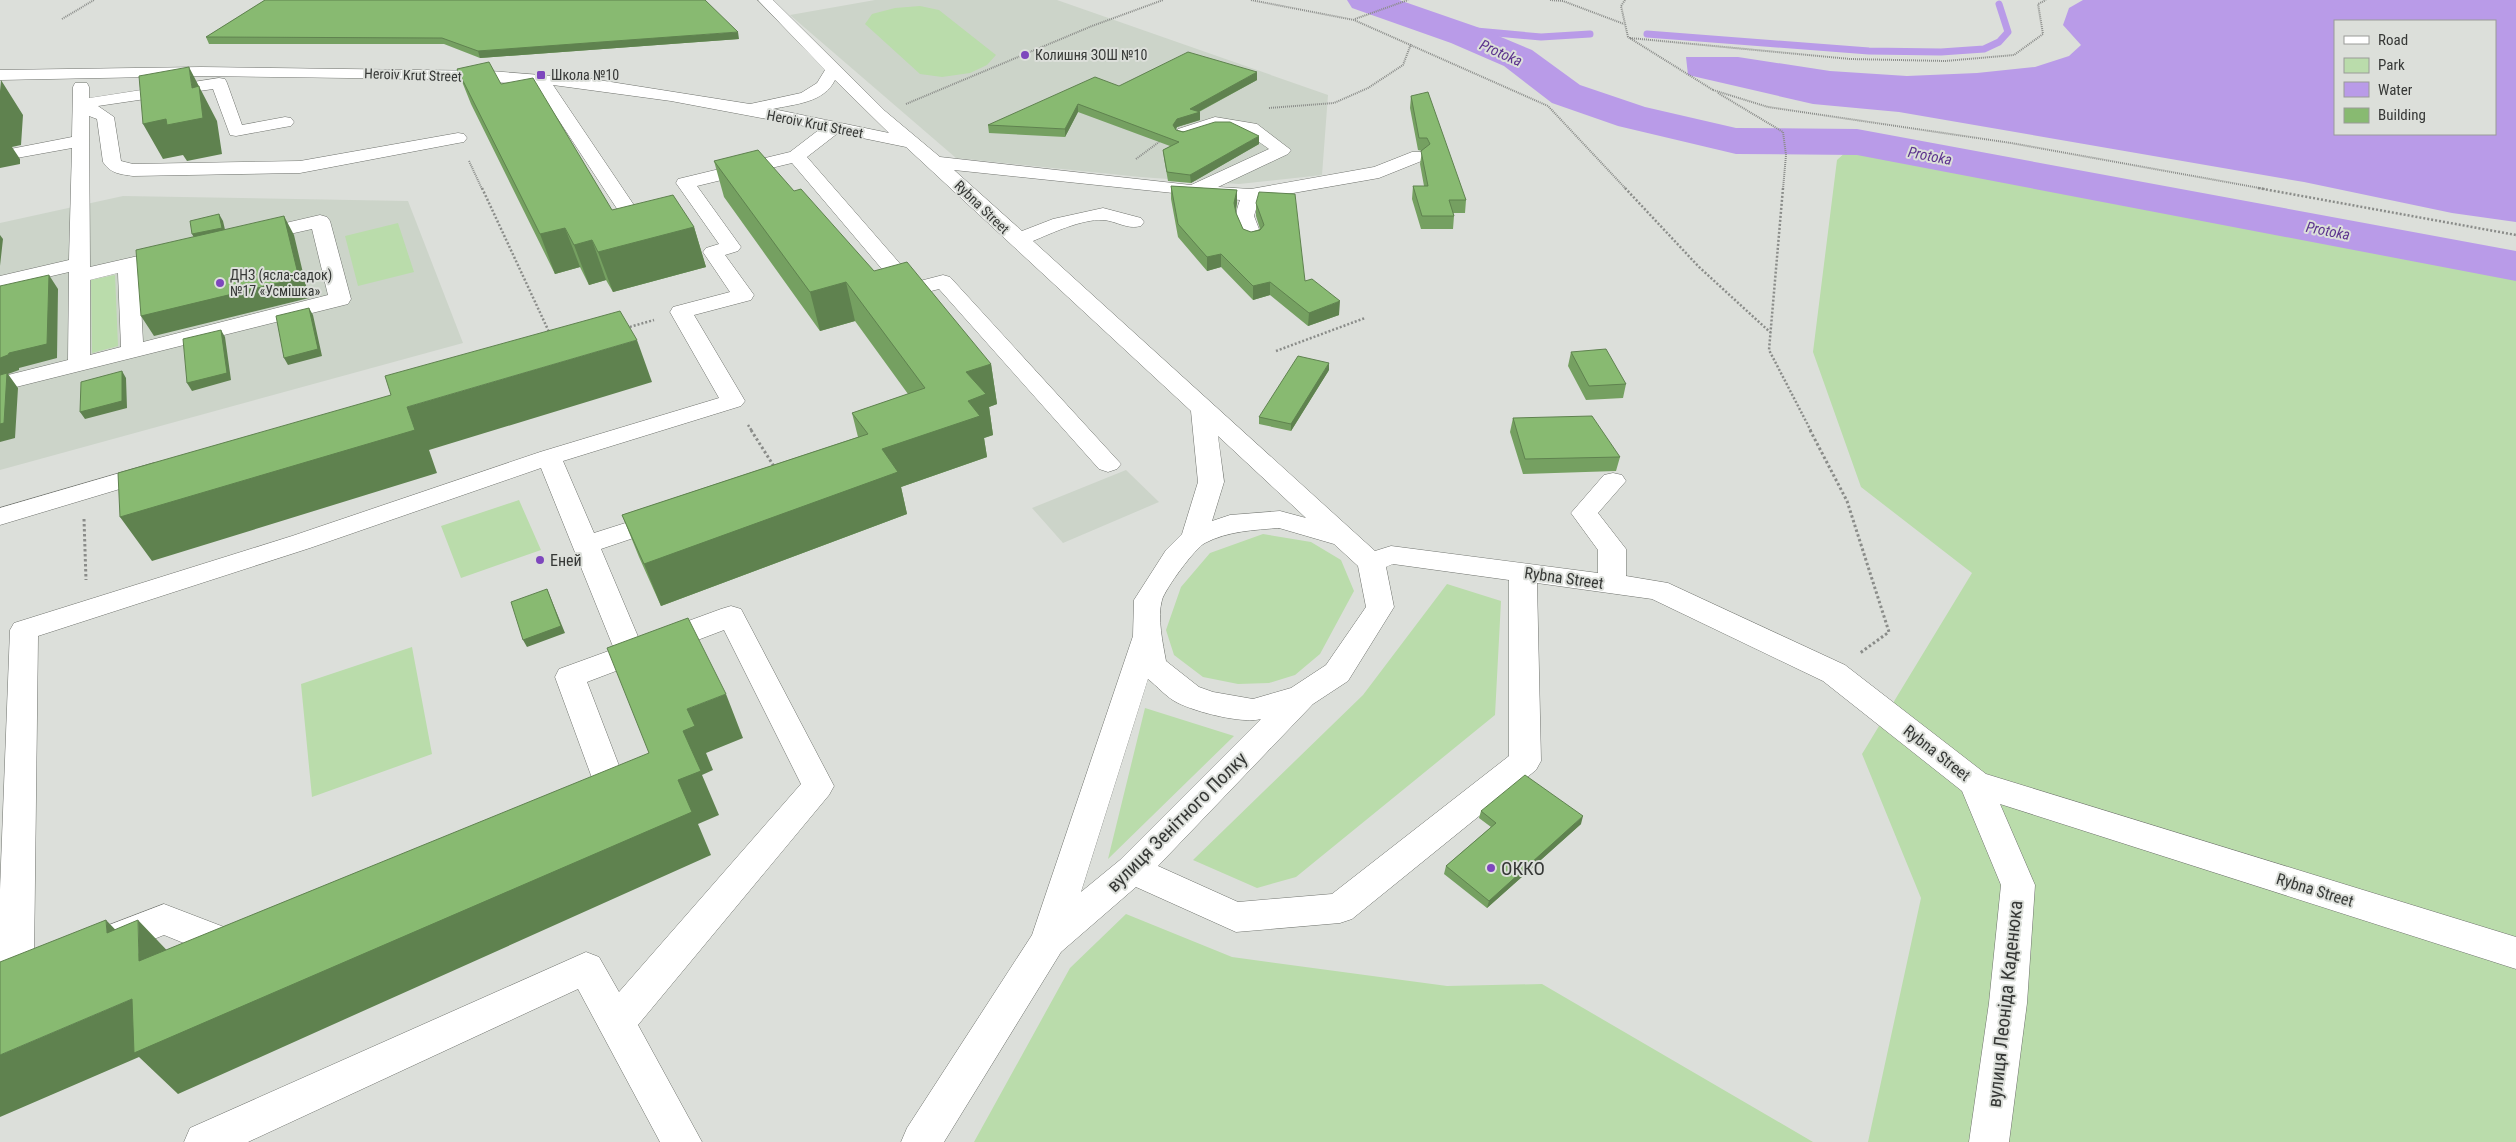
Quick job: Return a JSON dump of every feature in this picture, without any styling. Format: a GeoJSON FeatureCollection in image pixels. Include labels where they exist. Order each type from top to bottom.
{"type":"FeatureCollection","features":[{"type":"Feature","properties":{"kind":"street","name":"Rybna Street"},"geometry":{"type":"LineString","coordinates":[[765,0],[832,71],[879,115],[935,162],[1017,240],[1371,563],[1391,555],[1658,590],[1834,673],[1976,783],[2516,953]]}},
{"type":"Feature","properties":{"kind":"street"},"geometry":{"type":"LineString","coordinates":[[79,364],[82,71]]}},
{"type":"Feature","properties":{"kind":"street","name":"Heroiv Krut Street"},"geometry":{"type":"LineString","coordinates":[[0,75],[82,71],[366,73],[591,84],[743,110],[912,143]]}},
{"type":"Feature","properties":{"kind":"street"},"geometry":{"type":"LineString","coordinates":[[743,110],[806,97],[824,86],[832,71]]}},
{"type":"Feature","properties":{"kind":"street"},"geometry":{"type":"LineString","coordinates":[[542,81],[636,223]]}},
{"type":"Feature","properties":{"kind":"street"},"geometry":{"type":"LineString","coordinates":[[81,104],[219,83],[236,131],[285,122]]}},
{"type":"Feature","properties":{"kind":"street"},"geometry":{"type":"LineString","coordinates":[[81,104],[105,117],[112,162],[118,168],[132,170],[300,166],[334,162],[458,138]]}},
{"type":"Feature","properties":{"kind":"street"},"geometry":{"type":"LineString","coordinates":[[1184,133],[1215,122],[1251,128],[1282,150],[1194,191]]}},
{"type":"Feature","properties":{"kind":"street"},"geometry":{"type":"LineString","coordinates":[[270,924],[224,943],[164,919],[15,979],[24,630],[299,534],[733,401],[681,312],[744,294],[713,252],[732,247],[685,183],[796,156],[834,127]]}},
{"type":"Feature","properties":{"kind":"street"},"geometry":{"type":"LineString","coordinates":[[0,156],[80,141]]}},
{"type":"Feature","properties":{"kind":"street"},"geometry":{"type":"LineString","coordinates":[[796,156],[912,290],[943,281],[1108,464]]}},
{"type":"Feature","properties":{"kind":"street"},"geometry":{"type":"LineString","coordinates":[[935,162],[1194,191],[1251,195],[1379,172],[1418,156]]}},
{"type":"Feature","properties":{"kind":"street"},"geometry":{"type":"LineString","coordinates":[[1251,195],[1244,216],[1252,237]]}},
{"type":"Feature","properties":{"kind":"street"},"geometry":{"type":"LineString","coordinates":[[1017,240],[1060,223],[1103,214],[1134,222]]}},
{"type":"Feature","properties":{"kind":"street"},"geometry":{"type":"LineString","coordinates":[[0,384],[340,300],[320,220],[234,240]]}},
{"type":"Feature","properties":{"kind":"street"},"geometry":{"type":"LineString","coordinates":[[0,282],[128,264],[196,249]]}},
{"type":"Feature","properties":{"kind":"street"},"geometry":{"type":"LineString","coordinates":[[128,264],[132,351]]}},
{"type":"Feature","properties":{"kind":"street"},"geometry":{"type":"LineString","coordinates":[[1203,410],[1211,482],[1194,537],[1165,571],[1148,600],[1147,635],[1152,666],[1188,695],[1212,703],[1253,710],[1301,697],[1337,673],[1361,639],[1380,607],[1371,563]]}},
{"type":"Feature","properties":{"kind":"street"},"geometry":{"type":"LineString","coordinates":[[549,457],[631,654]]}},
{"type":"Feature","properties":{"kind":"street"},"geometry":{"type":"LineString","coordinates":[[0,516],[178,464]]}},
{"type":"Feature","properties":{"kind":"street"},"geometry":{"type":"LineString","coordinates":[[1612,584],[1612,549],[1584,513],[1613,481]]}},
{"type":"Feature","properties":{"kind":"street"},"geometry":{"type":"LineString","coordinates":[[586,545],[688,510]]}},
{"type":"Feature","properties":{"kind":"street"},"geometry":{"type":"LineString","coordinates":[[1194,537],[1230,524],[1280,520],[1345,538]]}},
{"type":"Feature","properties":{"kind":"street"},"geometry":{"type":"LineString","coordinates":[[1132,870],[1236,917],[1340,908],[1525,761],[1523,572]]}},
{"type":"Feature","properties":{"kind":"street"},"geometry":{"type":"LineString","coordinates":[[564,803],[610,784],[570,677],[731,616],[818,786],[616,1023]]}},
{"type":"Feature","properties":{"kind":"street","name":"вулиця Зенітного Полку"},"geometry":{"type":"LineString","coordinates":[[920,1142],[1048,941],[1147,635]]}},
{"type":"Feature","properties":{"kind":"street","name":"вулиця Зенітного Полку"},"geometry":{"type":"LineString","coordinates":[[1048,941],[1132,870],[1301,697]]}},
{"type":"Feature","properties":{"kind":"street","name":"вулиця Леоніда Каденюка"},"geometry":{"type":"LineString","coordinates":[[1976,783],[2018,885],[2008,1003],[1989,1142]]}},
{"type":"Feature","properties":{"kind":"street"},"geometry":{"type":"LineString","coordinates":[[204,1142],[586,968],[682,1142]]}},
{"type":"Feature","properties":{"kind":"path"},"geometry":{"type":"LineString","coordinates":[[62,19],[94,0]]}},
{"type":"Feature","properties":{"kind":"path"},"geometry":{"type":"LineString","coordinates":[[879,115],[1092,26],[1163,0]]}},
{"type":"Feature","properties":{"kind":"path"},"geometry":{"type":"LineString","coordinates":[[1251,0],[1354,20],[1548,106],[1698,267],[1771,334]]}},
{"type":"Feature","properties":{"kind":"path"},"geometry":{"type":"LineString","coordinates":[[1354,20],[1408,0]]}},
{"type":"Feature","properties":{"kind":"path"},"geometry":{"type":"LineString","coordinates":[[1550,0],[1564,2],[1625,24]]}},
{"type":"Feature","properties":{"kind":"path"},"geometry":{"type":"LineString","coordinates":[[1625,0],[1621,6],[1628,38],[1782,132],[1786,155],[1769,350],[1847,501],[1889,632],[1834,673]]}},
{"type":"Feature","properties":{"kind":"path"},"geometry":{"type":"LineString","coordinates":[[1628,38],[1850,59],[1945,61],[2014,55],[2043,34],[2038,4],[2046,0]]}},
{"type":"Feature","properties":{"kind":"path"},"geometry":{"type":"LineString","coordinates":[[1334,103],[1368,88],[1403,65],[1411,44]]}},
{"type":"Feature","properties":{"kind":"path"},"geometry":{"type":"LineString","coordinates":[[1713,90],[1768,107],[2011,143],[2516,235]]}},
{"type":"Feature","properties":{"kind":"path"},"geometry":{"type":"LineString","coordinates":[[458,138],[553,339]]}},
{"type":"Feature","properties":{"kind":"path"},"geometry":{"type":"LineString","coordinates":[[624,329],[681,312]]}},
{"type":"Feature","properties":{"kind":"path"},"geometry":{"type":"LineString","coordinates":[[1276,351],[1366,318]]}},
{"type":"Feature","properties":{"kind":"path"},"geometry":{"type":"LineString","coordinates":[[733,401],[776,471]]}},
{"type":"Feature","properties":{"kind":"path"},"geometry":{"type":"LineString","coordinates":[[83,493],[86,584]]}},
{"type":"Feature","properties":{"kind":"shaded area","name":"Колишня ЗОШ №10"},"geometry":{"type":"Polygon","coordinates":[[[875,0],[1057,0],[1328,95],[1322,175],[1239,184],[1140,177],[956,158],[790,15],[875,0]]]}},
{"type":"Feature","properties":{"kind":"shaded area","name":"ДНЗ (ясла-садок) №17 «Усмішка»"},"geometry":{"type":"Polygon","coordinates":[[[123,196],[408,201],[463,343],[0,470],[0,223],[123,196]]]}},
{"type":"Feature","properties":{"kind":"shaded area"},"geometry":{"type":"Polygon","coordinates":[[[1126,470],[1159,502],[1063,543],[1032,508],[1126,470]]]}},
{"type":"Feature","properties":{"kind":"green space"},"geometry":{"type":"Polygon","coordinates":[[[920,6],[939,10],[996,55],[987,65],[970,73],[942,77],[920,74],[865,24],[872,14],[895,8],[920,6]]]}},
{"type":"Feature","properties":{"kind":"green space"},"geometry":{"type":"Polygon","coordinates":[[[1857,142],[2516,266],[2516,1142],[1868,1142],[1921,898],[1862,754],[1972,573],[1861,487],[1813,352],[1837,160],[1857,142]]]}},
{"type":"Feature","properties":{"kind":"green space"},"geometry":{"type":"Polygon","coordinates":[[[398,223],[414,272],[358,286],[345,236],[398,223]]]}},
{"type":"Feature","properties":{"kind":"green space"},"geometry":{"type":"Polygon","coordinates":[[[115,275],[118,346],[92,353],[91,280],[115,275]]]}},
{"type":"Feature","properties":{"kind":"green space"},"geometry":{"type":"Polygon","coordinates":[[[519,500],[541,550],[461,578],[441,526],[519,500]]]}},
{"type":"Feature","properties":{"kind":"green space"},"geometry":{"type":"Polygon","coordinates":[[[1263,534],[1311,542],[1341,560],[1354,591],[1320,654],[1295,675],[1269,683],[1238,684],[1203,677],[1174,655],[1166,630],[1181,587],[1210,553],[1263,534]]]}},
{"type":"Feature","properties":{"kind":"green space"},"geometry":{"type":"Polygon","coordinates":[[[1447,584],[1501,601],[1495,715],[1296,877],[1257,888],[1193,860],[1363,695],[1447,584]]]}},
{"type":"Feature","properties":{"kind":"green space"},"geometry":{"type":"Polygon","coordinates":[[[412,647],[432,754],[312,797],[301,684],[412,647]]]}},
{"type":"Feature","properties":{"kind":"green space"},"geometry":{"type":"Polygon","coordinates":[[[1145,708],[1234,736],[1108,859],[1145,708]]]}},
{"type":"Feature","properties":{"kind":"green space"},"geometry":{"type":"Polygon","coordinates":[[[1126,914],[1232,957],[1447,986],[1542,984],[1813,1142],[974,1142],[1070,968],[1126,914]]]}},
{"type":"Feature","properties":{"kind":"water"},"geometry":{"type":"Polygon","coordinates":[[[2083,0],[2516,0],[2516,222],[2452,213],[2304,182],[1899,112],[1813,104],[1688,75],[1686,57],[1738,57],[1830,71],[1907,76],[1977,73],[2035,67],[2069,56],[2081,45],[2063,25],[2069,8],[2083,0]]]}},
{"type":"Feature","properties":{"kind":"building"},"geometry":{"type":"Polygon","coordinates":[[[265,0],[705,0],[738,32],[478,51],[442,38],[206,37],[265,0]]]}},
{"type":"Feature","properties":{"kind":"building"},"geometry":{"type":"Polygon","coordinates":[[[1188,52],[1257,72],[1190,109],[1200,112],[1177,119],[1173,125],[1176,130],[1183,132],[1215,122],[1230,122],[1259,136],[1190,175],[1167,172],[1163,150],[1179,142],[1078,104],[1065,129],[988,125],[1095,77],[1119,86],[1188,52]]]}},
{"type":"Feature","properties":{"kind":"building"},"geometry":{"type":"Polygon","coordinates":[[[489,62],[501,84],[533,78],[612,210],[673,195],[694,227],[598,252],[592,240],[574,245],[565,228],[540,234],[457,69],[489,62]]]}},
{"type":"Feature","properties":{"kind":"building"},"geometry":{"type":"Polygon","coordinates":[[[189,67],[192,88],[199,86],[203,118],[167,125],[166,119],[143,124],[139,76],[189,67]]]}},
{"type":"Feature","properties":{"kind":"building"},"geometry":{"type":"Polygon","coordinates":[[[1428,92],[1466,200],[1449,200],[1454,216],[1422,216],[1413,186],[1428,186],[1421,151],[1430,144],[1427,138],[1419,138],[1411,96],[1428,92]]]}},
{"type":"Feature","properties":{"kind":"building"},"geometry":{"type":"Polygon","coordinates":[[[758,150],[794,191],[801,189],[874,271],[907,262],[991,364],[966,372],[986,394],[968,401],[980,416],[882,449],[898,472],[644,564],[622,515],[868,434],[852,413],[925,388],[846,282],[810,292],[714,161],[758,150]]]}},
{"type":"Feature","properties":{"kind":"building"},"geometry":{"type":"Polygon","coordinates":[[[1171,186],[1237,190],[1234,203],[1236,213],[1243,229],[1251,232],[1260,230],[1264,225],[1256,203],[1259,192],[1295,194],[1305,281],[1312,279],[1340,301],[1309,313],[1270,282],[1253,286],[1221,254],[1207,257],[1178,224],[1171,186]]]}},
{"type":"Feature","properties":{"kind":"building"},"geometry":{"type":"Polygon","coordinates":[[[219,214],[222,228],[192,234],[190,221],[219,214]]]}},
{"type":"Feature","properties":{"kind":"building"},"geometry":{"type":"Polygon","coordinates":[[[284,216],[299,278],[141,316],[136,250],[284,216]]]}},
{"type":"Feature","properties":{"kind":"building"},"geometry":{"type":"Polygon","coordinates":[[[49,275],[47,344],[9,353],[0,358],[0,286],[49,275]]]}},
{"type":"Feature","properties":{"kind":"building"},"geometry":{"type":"Polygon","coordinates":[[[309,308],[318,349],[284,358],[276,316],[309,308]]]}},
{"type":"Feature","properties":{"kind":"building"},"geometry":{"type":"Polygon","coordinates":[[[620,311],[637,340],[407,407],[415,430],[120,517],[118,473],[391,395],[385,376],[620,311]]]}},
{"type":"Feature","properties":{"kind":"building"},"geometry":{"type":"Polygon","coordinates":[[[221,330],[227,373],[187,383],[183,339],[221,330]]]}},
{"type":"Feature","properties":{"kind":"building"},"geometry":{"type":"Polygon","coordinates":[[[1606,349],[1626,384],[1589,386],[1571,352],[1606,349]]]}},
{"type":"Feature","properties":{"kind":"building"},"geometry":{"type":"Polygon","coordinates":[[[1298,356],[1329,363],[1291,424],[1259,417],[1298,356]]]}},
{"type":"Feature","properties":{"kind":"building"},"geometry":{"type":"Polygon","coordinates":[[[122,371],[122,401],[80,412],[81,382],[122,371]]]}},
{"type":"Feature","properties":{"kind":"building"},"geometry":{"type":"Polygon","coordinates":[[[7,373],[4,423],[0,424],[0,375],[7,373]]]}},
{"type":"Feature","properties":{"kind":"building"},"geometry":{"type":"Polygon","coordinates":[[[1592,416],[1620,457],[1525,459],[1513,418],[1592,416]]]}},
{"type":"Feature","properties":{"kind":"building"},"geometry":{"type":"Polygon","coordinates":[[[547,589],[561,626],[523,640],[511,602],[547,589]]]}},
{"type":"Feature","properties":{"kind":"building"},"geometry":{"type":"Polygon","coordinates":[[[688,618],[726,694],[687,709],[695,726],[683,731],[701,771],[678,780],[692,812],[134,1053],[132,999],[0,1055],[0,962],[106,920],[107,933],[138,920],[139,961],[649,753],[607,648],[688,618]]]}},
{"type":"Feature","properties":{"kind":"building"},"geometry":{"type":"Polygon","coordinates":[[[1525,775],[1583,816],[1489,901],[1446,866],[1496,823],[1481,811],[1525,775]]]}},
{"type":"Feature","properties":{"kind":"waterway","name":"Protoka"},"geometry":{"type":"LineString","coordinates":[[1365,0],[1464,35],[1518,58],[1566,94],[1633,117],[1736,141],[1857,142],[2516,266]]}},
{"type":"Feature","properties":{"kind":"waterway"},"geometry":{"type":"LineString","coordinates":[[1647,34],[1869,51],[1941,52],[1984,49],[1999,42],[2008,32],[1999,4]]}},
{"type":"Feature","properties":{"kind":"waterway"},"geometry":{"type":"LineString","coordinates":[[1443,28],[1541,37],[1590,34]]}},
{"type":"Feature","properties":{"kind":"place","name":"Колишня ЗОШ №10"},"geometry":{"type":"Point","coordinates":[1025,55]}},
{"type":"Feature","properties":{"kind":"place","name":"Школа №10"},"geometry":{"type":"Point","coordinates":[541,75]}},
{"type":"Feature","properties":{"kind":"place","name":"ДНЗ (ясла-садок) №17 «Усмішка»"},"geometry":{"type":"Point","coordinates":[220,283]}},
{"type":"Feature","properties":{"kind":"place","name":"Еней"},"geometry":{"type":"Point","coordinates":[540,560]}},
{"type":"Feature","properties":{"kind":"place","name":"ОККО"},"geometry":{"type":"Point","coordinates":[1491,868]}}]}
